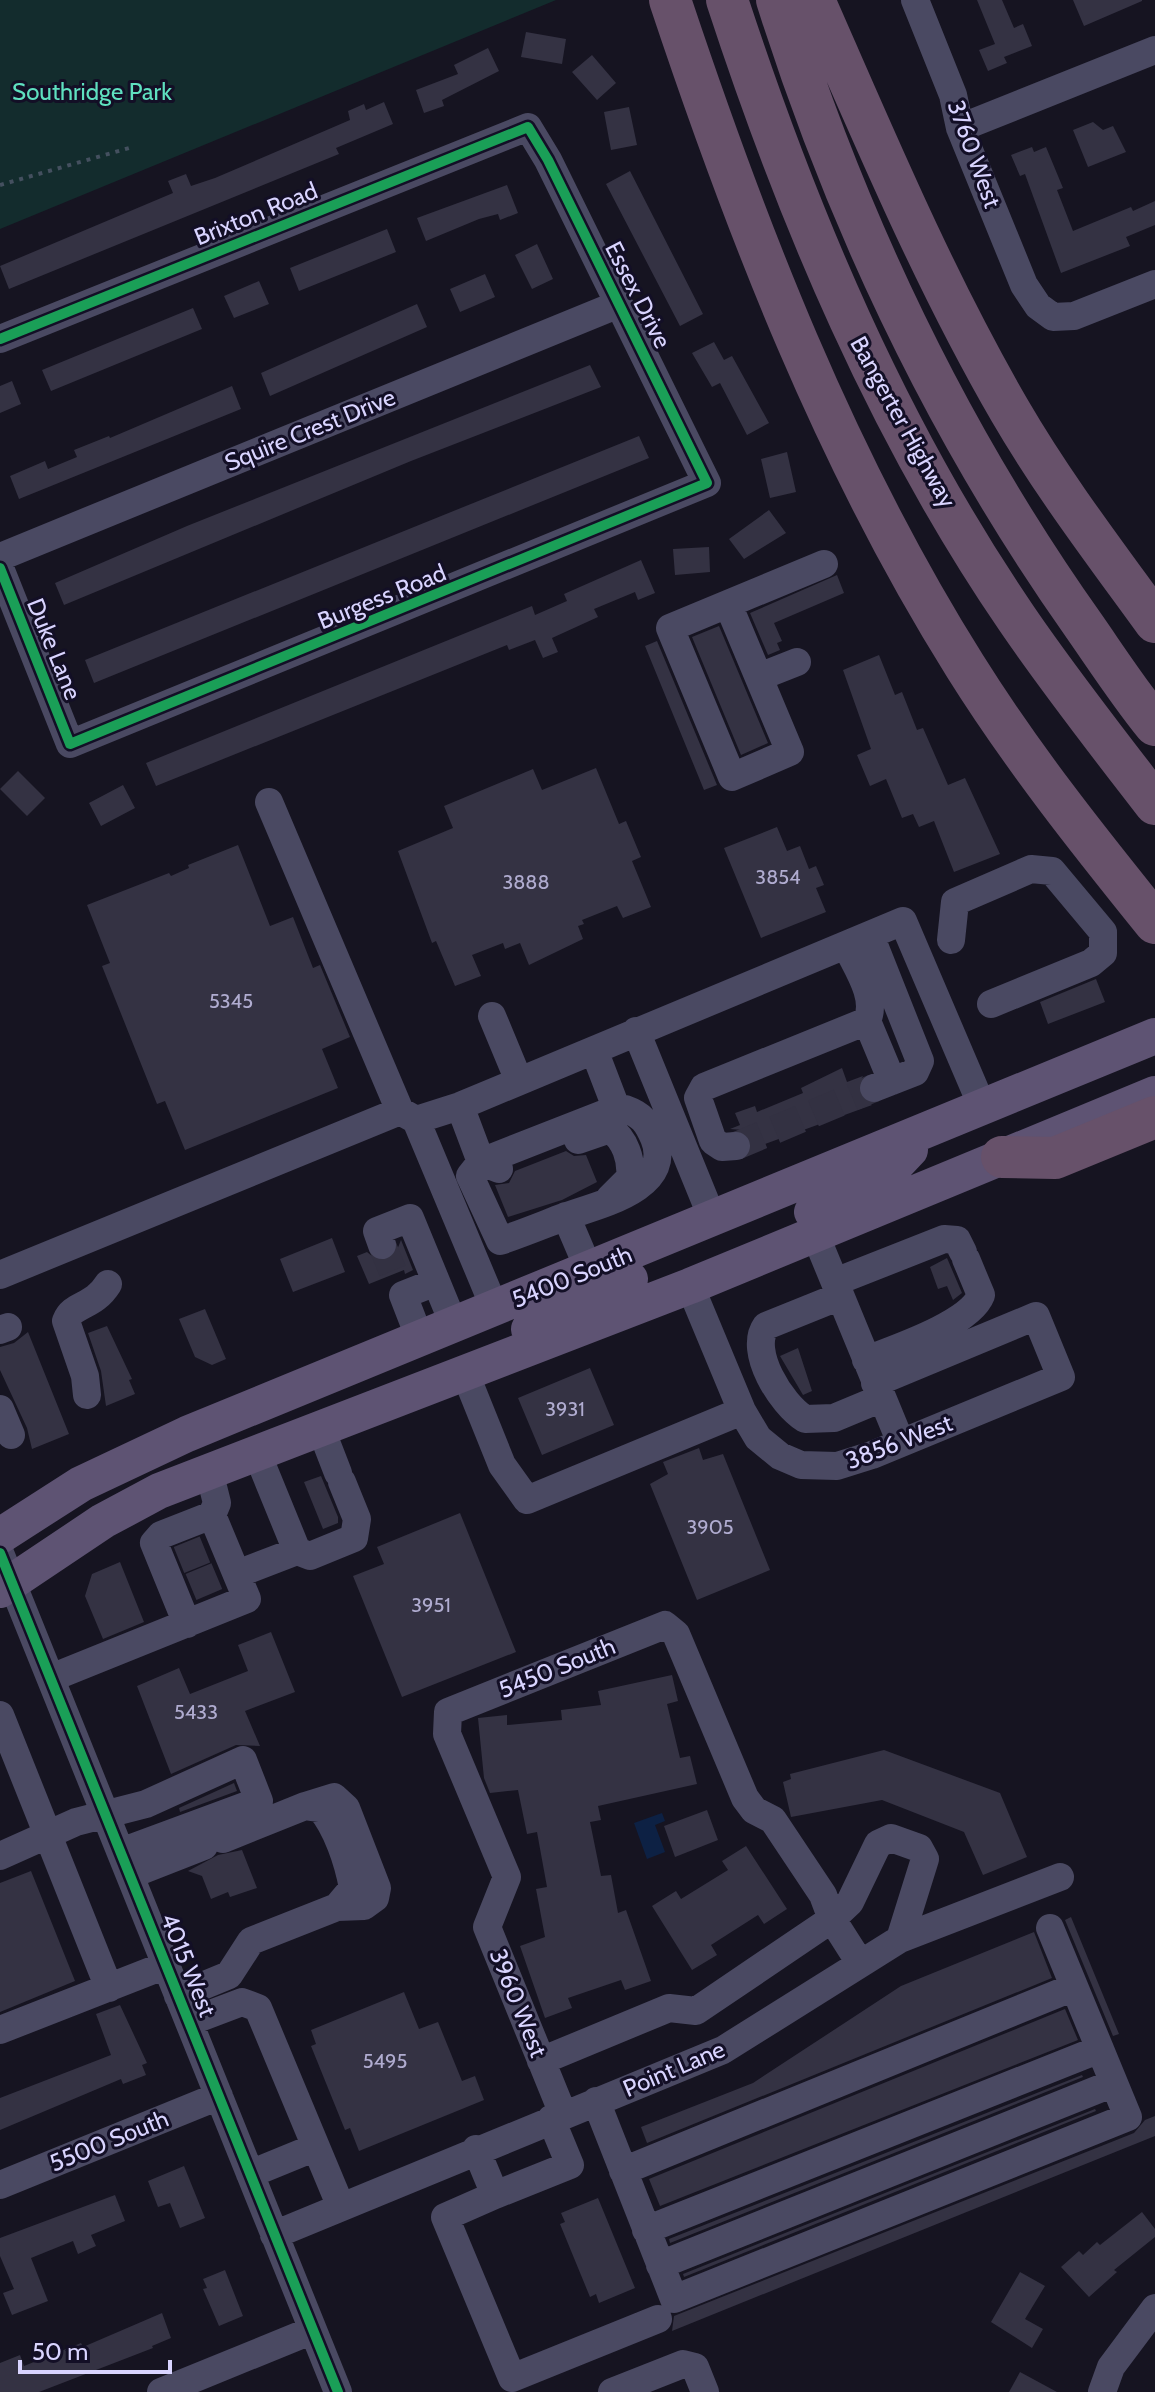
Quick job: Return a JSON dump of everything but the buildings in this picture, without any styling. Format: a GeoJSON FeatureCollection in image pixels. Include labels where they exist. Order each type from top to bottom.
{"type":"FeatureCollection","features":[{"type":"Feature","properties":{"kind":"highway"},"geometry":{"type":"LineString","coordinates":[[670,0],[783,309],[881,519],[943,631],[1009,734],[1104,861],[1155,923]]}},
{"type":"Feature","properties":{"kind":"highway","name":"Bangerter Highway"},"geometry":{"type":"LineString","coordinates":[[727,0],[803,218],[892,406],[1016,618],[1155,804]]}},
{"type":"Feature","properties":{"kind":"highway","name":"Bangerter Highway"},"geometry":{"type":"LineString","coordinates":[[777,0],[805,86],[874,260],[967,447],[1043,568],[1155,725]]}},
{"type":"Feature","properties":{"kind":"highway"},"geometry":{"type":"LineString","coordinates":[[814,0],[920,237],[981,360],[1044,465],[1155,622]]}},
{"type":"Feature","properties":{"kind":"highway"},"geometry":{"type":"LineString","coordinates":[[1002,1157],[1055,1158],[1155,1117]]}},
{"type":"Feature","properties":{"kind":"main road","name":"5400 South"},"geometry":{"type":"LineString","coordinates":[[0,1536],[115,1465],[1155,1036]]}},
{"type":"Feature","properties":{"kind":"main road"},"geometry":{"type":"LineString","coordinates":[[4,1575],[159,1491],[690,1286],[1155,1094]]}},
{"type":"Feature","properties":{"kind":"main road"},"geometry":{"type":"LineString","coordinates":[[690,1286],[739,1241],[835,1202],[893,1168],[930,1129]]}},
{"type":"Feature","properties":{"kind":"main road"},"geometry":{"type":"LineString","coordinates":[[465,1373],[543,1321],[597,1292],[674,1261],[713,1220]]}},
{"type":"Feature","properties":{"kind":"street","name":"3760 West"},"geometry":{"type":"LineString","coordinates":[[915,0],[953,95],[960,128],[1024,285],[1038,306],[1053,317],[1074,316],[1155,284]]}},
{"type":"Feature","properties":{"kind":"street"},"geometry":{"type":"LineString","coordinates":[[960,128],[1155,50]]}},
{"type":"Feature","properties":{"kind":"street","name":"Essex Drive"},"geometry":{"type":"LineString","coordinates":[[528,127],[548,160],[707,483]]}},
{"type":"Feature","properties":{"kind":"street","name":"Brixton Road"},"geometry":{"type":"LineString","coordinates":[[0,339],[528,127]]}},
{"type":"Feature","properties":{"kind":"street","name":"Squire Crest Drive"},"geometry":{"type":"LineString","coordinates":[[0,557],[619,304]]}},
{"type":"Feature","properties":{"kind":"street","name":"Burgess Road"},"geometry":{"type":"LineString","coordinates":[[70,744],[707,483]]}},
{"type":"Feature","properties":{"kind":"street"},"geometry":{"type":"LineString","coordinates":[[728,604],[790,752],[732,777],[670,628],[824,564]]}},
{"type":"Feature","properties":{"kind":"street","name":"Duke Lane"},"geometry":{"type":"LineString","coordinates":[[0,568],[70,744]]}},
{"type":"Feature","properties":{"kind":"street"},"geometry":{"type":"LineString","coordinates":[[759,677],[797,662]]}},
{"type":"Feature","properties":{"kind":"street"},"geometry":{"type":"LineString","coordinates":[[269,802],[495,1309]]}},
{"type":"Feature","properties":{"kind":"street"},"geometry":{"type":"LineString","coordinates":[[951,940],[955,902],[1031,869],[1052,871],[1105,937],[1103,953],[1091,963],[991,1004]]}},
{"type":"Feature","properties":{"kind":"street"},"geometry":{"type":"LineString","coordinates":[[0,1275],[408,1116],[460,1106],[903,921],[982,1106]]}},
{"type":"Feature","properties":{"kind":"street"},"geometry":{"type":"LineString","coordinates":[[858,940],[920,1061],[915,1072],[883,1084],[867,1021],[871,1011],[858,940]]}},
{"type":"Feature","properties":{"kind":"street"},"geometry":{"type":"LineString","coordinates":[[492,1016],[519,1081]]}},
{"type":"Feature","properties":{"kind":"street"},"geometry":{"type":"LineString","coordinates":[[736,1146],[722,1147],[713,1141],[698,1098],[704,1087],[867,1021]]}},
{"type":"Feature","properties":{"kind":"street"},"geometry":{"type":"LineString","coordinates":[[636,1031],[713,1220]]}},
{"type":"Feature","properties":{"kind":"street"},"geometry":{"type":"LineString","coordinates":[[594,1050],[613,1120],[625,1149],[630,1178],[605,1203]]}},
{"type":"Feature","properties":{"kind":"street"},"geometry":{"type":"LineString","coordinates":[[460,1106],[481,1162],[503,1171],[613,1120],[638,1113],[647,1123],[659,1156],[650,1176],[636,1189],[500,1241],[470,1176],[481,1162]]}},
{"type":"Feature","properties":{"kind":"street"},"geometry":{"type":"LineString","coordinates":[[566,1216],[589,1270]]}},
{"type":"Feature","properties":{"kind":"street"},"geometry":{"type":"LineString","coordinates":[[382,1245],[377,1231],[410,1218],[454,1325]]}},
{"type":"Feature","properties":{"kind":"street"},"geometry":{"type":"LineString","coordinates":[[815,1234],[901,1443]]}},
{"type":"Feature","properties":{"kind":"street"},"geometry":{"type":"LineString","coordinates":[[944,1239],[957,1240],[981,1295],[975,1307],[962,1313],[940,1314],[871,1372],[834,1418],[805,1419],[781,1399],[760,1349],[760,1335],[766,1326],[837,1289],[892,1260],[944,1239]]}},
{"type":"Feature","properties":{"kind":"street"},"geometry":{"type":"LineString","coordinates":[[420,1339],[398,1285],[436,1282]]}},
{"type":"Feature","properties":{"kind":"street"},"geometry":{"type":"LineString","coordinates":[[87,1395],[85,1376],[66,1321],[74,1310],[98,1300],[108,1284]]}},
{"type":"Feature","properties":{"kind":"street","name":"3856 West"},"geometry":{"type":"LineString","coordinates":[[690,1286],[742,1411],[758,1438],[780,1456],[801,1465],[837,1466],[1061,1377],[1036,1316],[871,1372]]}},
{"type":"Feature","properties":{"kind":"street"},"geometry":{"type":"LineString","coordinates":[[465,1373],[502,1465],[527,1500],[742,1411]]}},
{"type":"Feature","properties":{"kind":"street"},"geometry":{"type":"LineString","coordinates":[[0,1409],[11,1435]]}},
{"type":"Feature","properties":{"kind":"street"},"geometry":{"type":"LineString","coordinates":[[231,1572],[297,1551],[310,1556],[354,1538],[357,1519],[321,1429]]}},
{"type":"Feature","properties":{"kind":"street"},"geometry":{"type":"LineString","coordinates":[[257,1453],[297,1551]]}},
{"type":"Feature","properties":{"kind":"street"},"geometry":{"type":"LineString","coordinates":[[51,1678],[247,1599],[217,1544],[212,1515],[217,1503],[209,1471]]}},
{"type":"Feature","properties":{"kind":"street"},"geometry":{"type":"LineString","coordinates":[[187,1624],[183,1590],[172,1563],[154,1543],[161,1535],[212,1515]]}},
{"type":"Feature","properties":{"kind":"street","name":"4015 West"},"geometry":{"type":"LineString","coordinates":[[4,1575],[51,1678],[338,2392]]}},
{"type":"Feature","properties":{"kind":"street","name":"5450 South"},"geometry":{"type":"LineString","coordinates":[[448,1712],[665,1625],[676,1634],[745,1798],[754,1810],[773,1820],[823,1895],[832,1919]]}},
{"type":"Feature","properties":{"kind":"street","name":"3960 West"},"geometry":{"type":"LineString","coordinates":[[448,1712],[447,1734],[507,1877],[487,1927],[541,2061],[570,2165],[495,2195]]}},
{"type":"Feature","properties":{"kind":"street"},"geometry":{"type":"LineString","coordinates":[[0,1715],[109,1988]]}},
{"type":"Feature","properties":{"kind":"street"},"geometry":{"type":"LineString","coordinates":[[0,1856],[48,1835],[146,1804],[243,1760],[259,1801],[126,1864]]}},
{"type":"Feature","properties":{"kind":"street"},"geometry":{"type":"LineString","coordinates":[[126,1864],[213,1842],[305,1806],[320,1808],[329,1819],[350,1872],[353,1888],[337,1907],[251,1941],[229,1975],[178,1996]]}},
{"type":"Feature","properties":{"kind":"street"},"geometry":{"type":"LineString","coordinates":[[541,2061],[669,2008],[696,2011],[832,1919],[850,1902],[878,1844],[891,1838],[919,1848],[925,1859],[900,1939]]}},
{"type":"Feature","properties":{"kind":"street","name":"Point Lane"},"geometry":{"type":"LineString","coordinates":[[274,2235],[476,2149],[723,2050],[900,1939],[1060,1877]]}},
{"type":"Feature","properties":{"kind":"street"},"geometry":{"type":"LineString","coordinates":[[832,1919],[860,1963]]}},
{"type":"Feature","properties":{"kind":"street"},"geometry":{"type":"LineString","coordinates":[[596,2101],[674,2299],[1128,2117],[1050,1928]]}},
{"type":"Feature","properties":{"kind":"street"},"geometry":{"type":"LineString","coordinates":[[0,2030],[166,1965]]}},
{"type":"Feature","properties":{"kind":"street"},"geometry":{"type":"LineString","coordinates":[[623,2171],[1074,1987]]}},
{"type":"Feature","properties":{"kind":"street"},"geometry":{"type":"LineString","coordinates":[[189,2022],[242,2002],[258,2008],[341,2207]]}},
{"type":"Feature","properties":{"kind":"street"},"geometry":{"type":"LineString","coordinates":[[646,2230],[1100,2049]]}},
{"type":"Feature","properties":{"kind":"street"},"geometry":{"type":"LineString","coordinates":[[660,2265],[1114,2083]]}},
{"type":"Feature","properties":{"kind":"street","name":"5500 South"},"geometry":{"type":"LineString","coordinates":[[0,2185],[219,2096]]}},
{"type":"Feature","properties":{"kind":"street"},"geometry":{"type":"LineString","coordinates":[[250,2174],[316,2147]]}},
{"type":"Feature","properties":{"kind":"street"},"geometry":{"type":"LineString","coordinates":[[476,2149],[495,2195],[445,2217],[512,2378],[658,2319]]}},
{"type":"Feature","properties":{"kind":"street"},"geometry":{"type":"LineString","coordinates":[[717,2202],[731,2237]]}},
{"type":"Feature","properties":{"kind":"street"},"geometry":{"type":"LineString","coordinates":[[1102,2392],[1111,2367],[1155,2308]]}},
{"type":"Feature","properties":{"kind":"street"},"geometry":{"type":"LineString","coordinates":[[161,2392],[313,2330]]}},
{"type":"Feature","properties":{"kind":"street"},"geometry":{"type":"LineString","coordinates":[[612,2392],[683,2364],[695,2367],[705,2392]]}},
{"type":"Feature","properties":{"kind":"path"},"geometry":{"type":"LineString","coordinates":[[0,185],[129,148]]}},
{"type":"Feature","properties":{"kind":"green space","name":"Southridge Park"},"geometry":{"type":"Polygon","coordinates":[[[0,0],[556,0],[0,229],[0,0]]]}},
{"type":"Feature","properties":{"kind":"water"},"geometry":{"type":"Polygon","coordinates":[[[662,1813],[665,1821],[655,1825],[665,1852],[647,1859],[634,1823],[662,1813]]]}},
{"type":"Feature","properties":{"kind":"tunnel"},"geometry":{"type":"LineString","coordinates":[[736,1146],[874,1088]]}},
{"type":"Feature","properties":{"kind":"tunnel"},"geometry":{"type":"LineString","coordinates":[[382,1245],[394,1274]]}},
{"type":"Feature","properties":{"kind":"tunnel"},"geometry":{"type":"LineString","coordinates":[[179,1560],[211,1547]]}},
{"type":"Feature","properties":{"kind":"tunnel"},"geometry":{"type":"LineString","coordinates":[[191,1587],[222,1574]]}},
{"type":"Feature","properties":{"kind":"cycle path"},"geometry":{"type":"LineString","coordinates":[[0,339],[528,127],[548,160],[707,483],[70,744],[0,568]]}},
{"type":"Feature","properties":{"kind":"cycle path"},"geometry":{"type":"LineString","coordinates":[[0,1553],[338,2392]]}}]}
